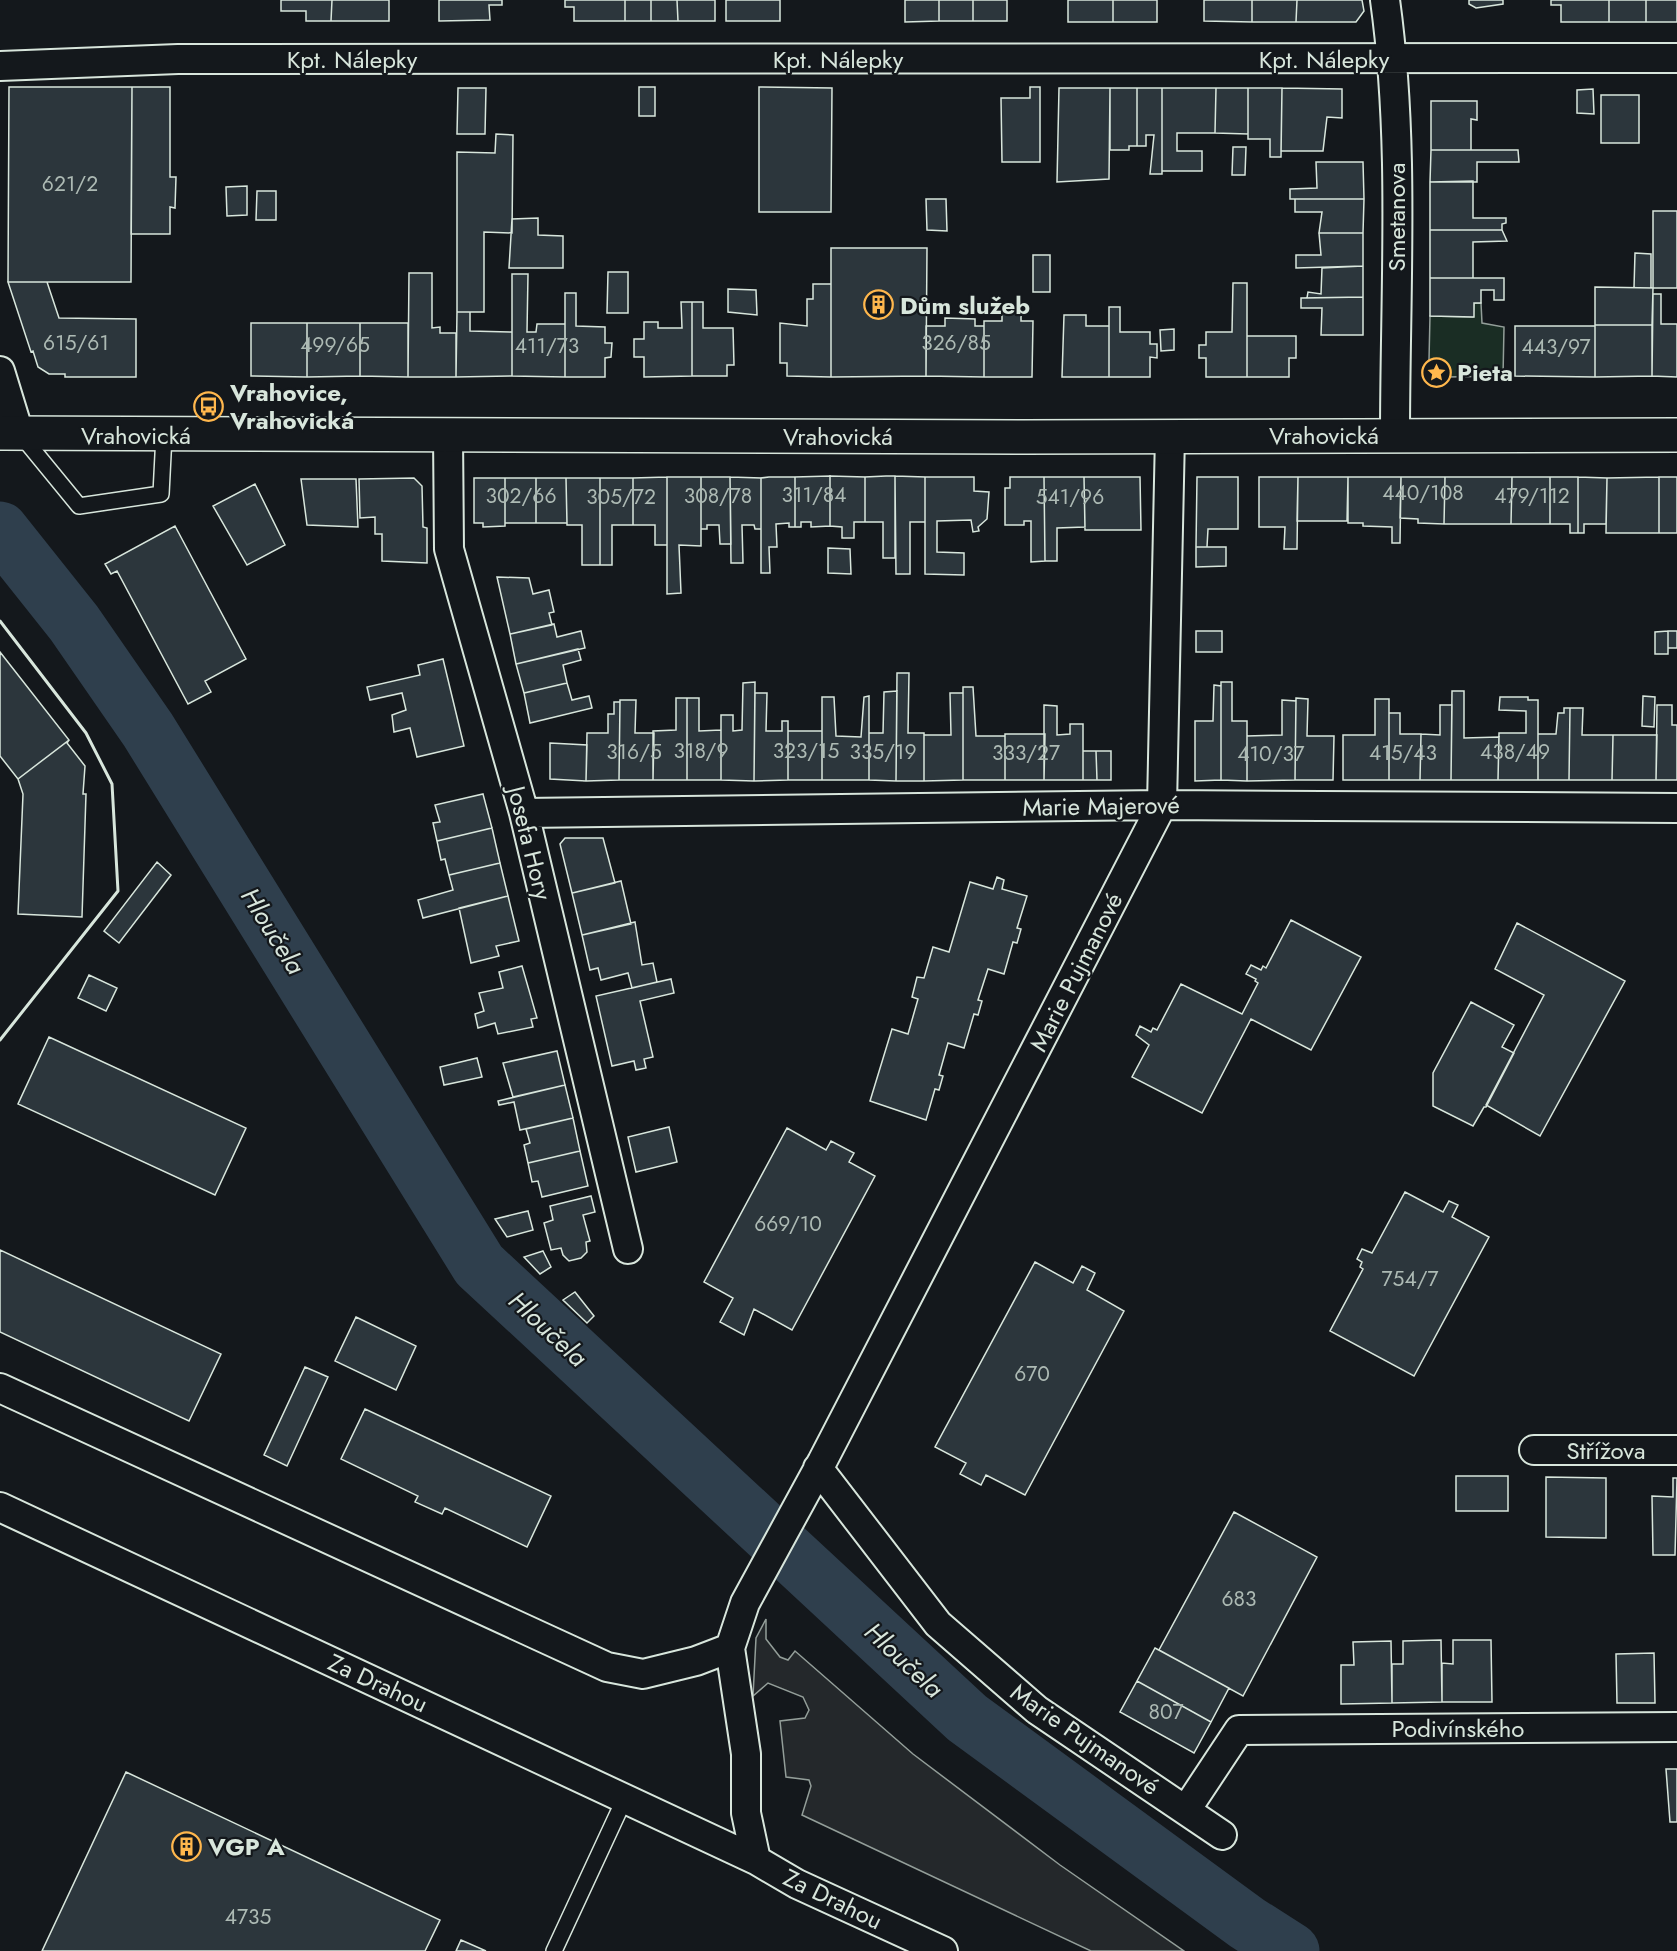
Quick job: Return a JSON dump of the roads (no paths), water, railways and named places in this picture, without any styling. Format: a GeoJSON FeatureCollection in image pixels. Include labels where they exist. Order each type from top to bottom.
{"type":"FeatureCollection","features":[{"type":"Feature","properties":{"kind":"street","name":"Smetanova"},"geometry":{"type":"LineString","coordinates":[[1384,0],[1393,59],[1396,128],[1395,435]]}},
{"type":"Feature","properties":{"kind":"street","name":"Kpt. Nálepky"},"geometry":{"type":"LineString","coordinates":[[0,66],[178,59],[1677,58]]}},
{"type":"Feature","properties":{"kind":"street"},"geometry":{"type":"LineString","coordinates":[[0,371],[10,433]]}},
{"type":"Feature","properties":{"kind":"street","name":"Vrahovická"},"geometry":{"type":"LineString","coordinates":[[10,433],[164,435],[1677,435]]}},
{"type":"Feature","properties":{"kind":"street","name":"Josefa Hory"},"geometry":{"type":"LineString","coordinates":[[448,435],[449,549],[524,813],[628,1249]]}},
{"type":"Feature","properties":{"kind":"street","name":"Marie Pujmanové"},"geometry":{"type":"LineString","coordinates":[[730,1648],[745,1603],[818,1468],[1162,805],[1170,435]]}},
{"type":"Feature","properties":{"kind":"street","name":"Marie Majerové"},"geometry":{"type":"LineString","coordinates":[[524,813],[1162,805],[1677,808]]}},
{"type":"Feature","properties":{"kind":"street"},"geometry":{"type":"LineString","coordinates":[[0,1388],[607,1667],[643,1674],[696,1661],[730,1648]]}},
{"type":"Feature","properties":{"kind":"street","name":"Střížova"},"geometry":{"type":"LineString","coordinates":[[1534,1450],[1677,1450]]}},
{"type":"Feature","properties":{"kind":"street","name":"Marie Pujmanové"},"geometry":{"type":"LineString","coordinates":[[818,1468],[938,1624],[1036,1710],[1222,1835]]}},
{"type":"Feature","properties":{"kind":"street","name":"Za Drahou"},"geometry":{"type":"LineString","coordinates":[[0,1507],[625,1798],[756,1860],[797,1884],[943,1951]]}},
{"type":"Feature","properties":{"kind":"street","name":"Za Drahou"},"geometry":{"type":"LineString","coordinates":[[730,1648],[746,1754],[746,1813],[756,1860]]}},
{"type":"Feature","properties":{"kind":"street","name":"Podivínského"},"geometry":{"type":"LineString","coordinates":[[1186,1810],[1239,1731],[1677,1727]]}},
{"type":"Feature","properties":{"kind":"lane"},"geometry":{"type":"LineString","coordinates":[[10,433],[79,506],[160,494],[164,435]]}},
{"type":"Feature","properties":{"kind":"lane"},"geometry":{"type":"LineString","coordinates":[[554,1951],[625,1798]]}},
{"type":"Feature","properties":{"kind":"waterway","name":"Hloučela"},"geometry":{"type":"LineString","coordinates":[[0,530],[74,623],[148,730],[479,1265],[967,1718],[1247,1923],[1291,1951]]}},
{"type":"Feature","properties":{"kind":"place","name":"Dům služeb"},"geometry":{"type":"Point","coordinates":[879,305]}},
{"type":"Feature","properties":{"kind":"place","name":"Pieta"},"geometry":{"type":"Point","coordinates":[1436,372]}},
{"type":"Feature","properties":{"kind":"place","name":"Vrahovice, Vrahovická"},"geometry":{"type":"Point","coordinates":[209,406]}},
{"type":"Feature","properties":{"kind":"place","name":"VGP A"},"geometry":{"type":"Point","coordinates":[187,1846]}}]}
